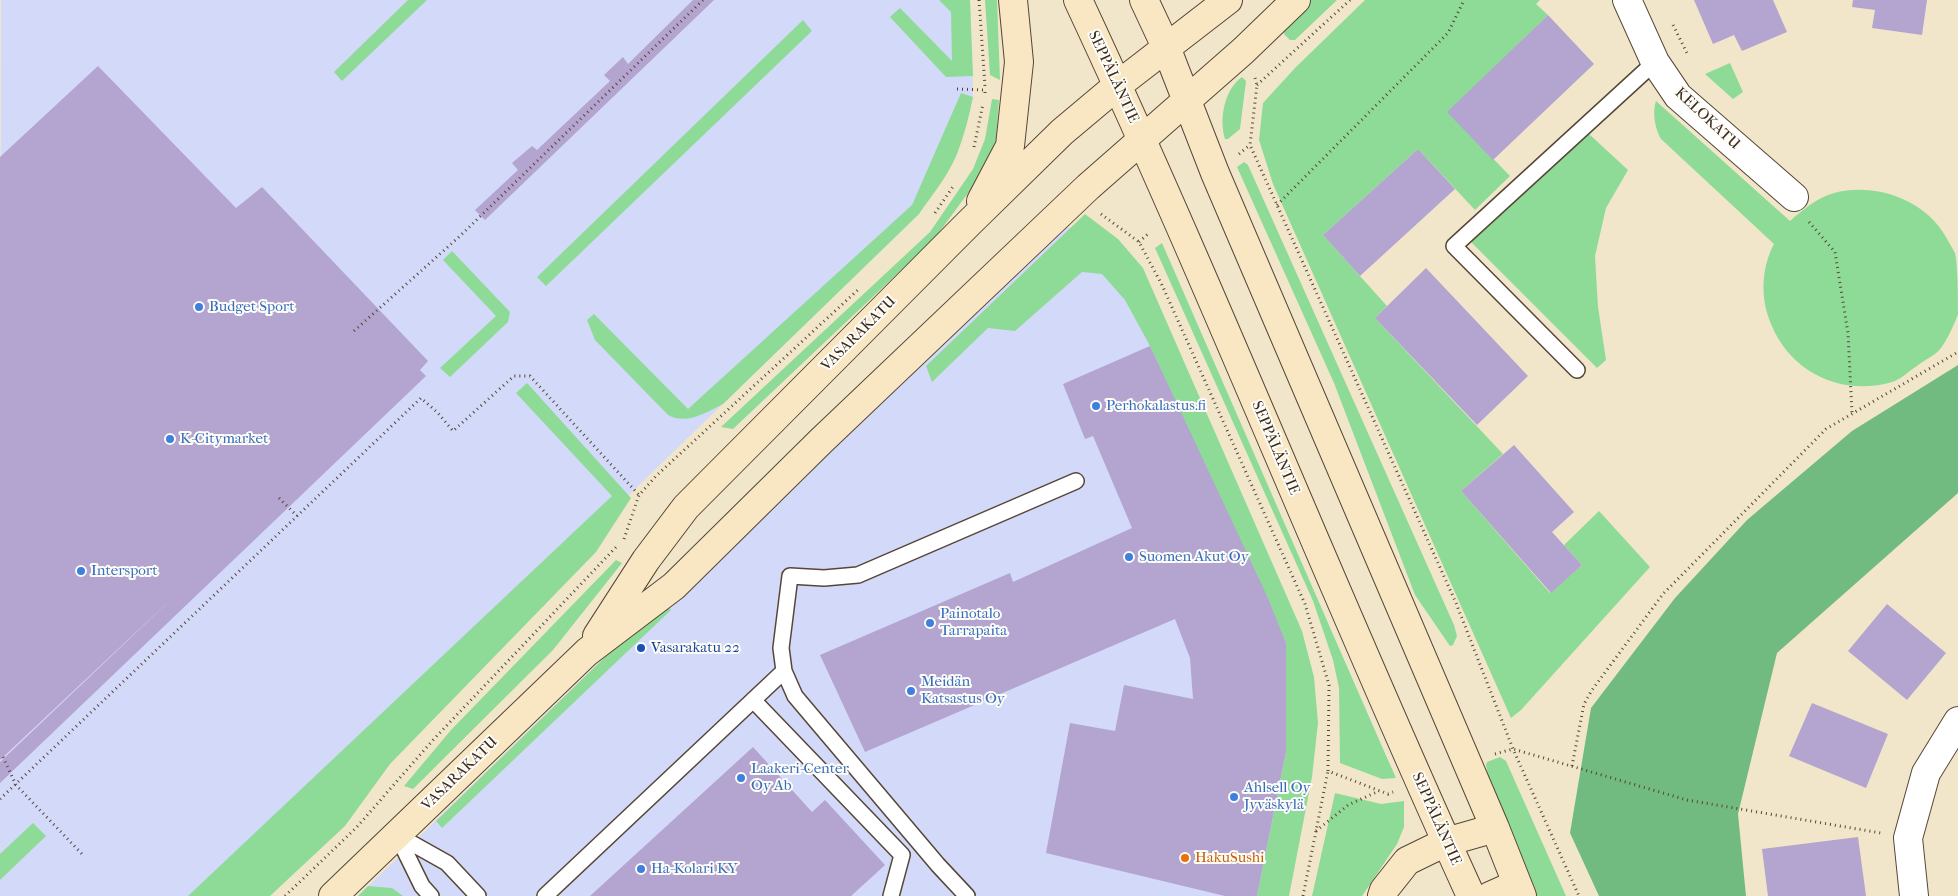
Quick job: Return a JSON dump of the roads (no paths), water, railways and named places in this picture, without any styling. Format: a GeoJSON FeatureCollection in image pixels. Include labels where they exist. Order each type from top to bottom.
{"type":"FeatureCollection","features":[{"type":"Feature","properties":{"kind":"street"},"geometry":{"type":"LineString","coordinates":[[969,224],[1010,146],[1020,62],[1013,0]]}},
{"type":"Feature","properties":{"kind":"street","name":"SEPPÄLÄNTIE"},"geometry":{"type":"LineString","coordinates":[[1078,0],[1118,85],[1419,783],[1471,896]]}},
{"type":"Feature","properties":{"kind":"street"},"geometry":{"type":"LineString","coordinates":[[1144,0],[1166,47],[1215,173],[1495,828],[1519,890],[1490,896]]}},
{"type":"Feature","properties":{"kind":"street","name":"VASARAKATU"},"geometry":{"type":"LineString","coordinates":[[587,652],[646,560],[686,507],[1062,132],[1118,85],[1228,0]]}},
{"type":"Feature","properties":{"kind":"street","name":"VASARAKATU"},"geometry":{"type":"LineString","coordinates":[[333,896],[587,652],[674,586],[821,440],[1088,186],[1243,51],[1296,0]]}},
{"type":"Feature","properties":{"kind":"street","name":"KELOKATU"},"geometry":{"type":"LineString","coordinates":[[1627,0],[1655,62],[1678,96],[1798,206]]}},
{"type":"Feature","properties":{"kind":"street"},"geometry":{"type":"LineString","coordinates":[[1914,896],[1908,838],[1926,773],[1958,721]]}},
{"type":"Feature","properties":{"kind":"street"},"geometry":{"type":"LineString","coordinates":[[1382,896],[1384,890],[1407,862],[1446,842],[1495,828]]}},
{"type":"Feature","properties":{"kind":"lane"},"geometry":{"type":"LineString","coordinates":[[1577,370],[1454,246],[1655,62]]}},
{"type":"Feature","properties":{"kind":"lane"},"geometry":{"type":"LineString","coordinates":[[967,896],[938,865],[795,696],[784,671],[781,648],[790,576],[824,578],[858,575],[1076,482]]}},
{"type":"Feature","properties":{"kind":"lane"},"geometry":{"type":"LineString","coordinates":[[544,896],[784,671]]}},
{"type":"Feature","properties":{"kind":"lane"},"geometry":{"type":"LineString","coordinates":[[754,700],[902,855],[891,896]]}},
{"type":"Feature","properties":{"kind":"lane"},"geometry":{"type":"LineString","coordinates":[[397,835],[422,886],[431,896]]}},
{"type":"Feature","properties":{"kind":"lane"},"geometry":{"type":"LineString","coordinates":[[397,835],[447,863],[478,896]]}},
{"type":"Feature","properties":{"kind":"place","name":"Budget Sport"},"geometry":{"type":"Point","coordinates":[199,307]}},
{"type":"Feature","properties":{"kind":"place","name":"Perhokalastus.fi"},"geometry":{"type":"Point","coordinates":[1096,406]}},
{"type":"Feature","properties":{"kind":"place","name":"K-Citymarket"},"geometry":{"type":"Point","coordinates":[170,439]}},
{"type":"Feature","properties":{"kind":"place","name":"Suomen Akut Oy"},"geometry":{"type":"Point","coordinates":[1129,557]}},
{"type":"Feature","properties":{"kind":"place","name":"Intersport"},"geometry":{"type":"Point","coordinates":[81,571]}},
{"type":"Feature","properties":{"kind":"place","name":"Painotalo Tarrapaita"},"geometry":{"type":"Point","coordinates":[930,623]}},
{"type":"Feature","properties":{"kind":"place","name":"Vasarakatu 22"},"geometry":{"type":"Point","coordinates":[641,648]}},
{"type":"Feature","properties":{"kind":"place","name":"Meidän Katsastus Oy"},"geometry":{"type":"Point","coordinates":[911,691]}},
{"type":"Feature","properties":{"kind":"place","name":"Laakeri-Center Oy Ab"},"geometry":{"type":"Point","coordinates":[741,778]}},
{"type":"Feature","properties":{"kind":"place","name":"Ahlsell Oy Jyväskylä"},"geometry":{"type":"Point","coordinates":[1234,797]}},
{"type":"Feature","properties":{"kind":"place","name":"HakuSushi"},"geometry":{"type":"Point","coordinates":[1185,858]}},
{"type":"Feature","properties":{"kind":"place","name":"Ha-Kolari KY"},"geometry":{"type":"Point","coordinates":[641,869]}}]}
